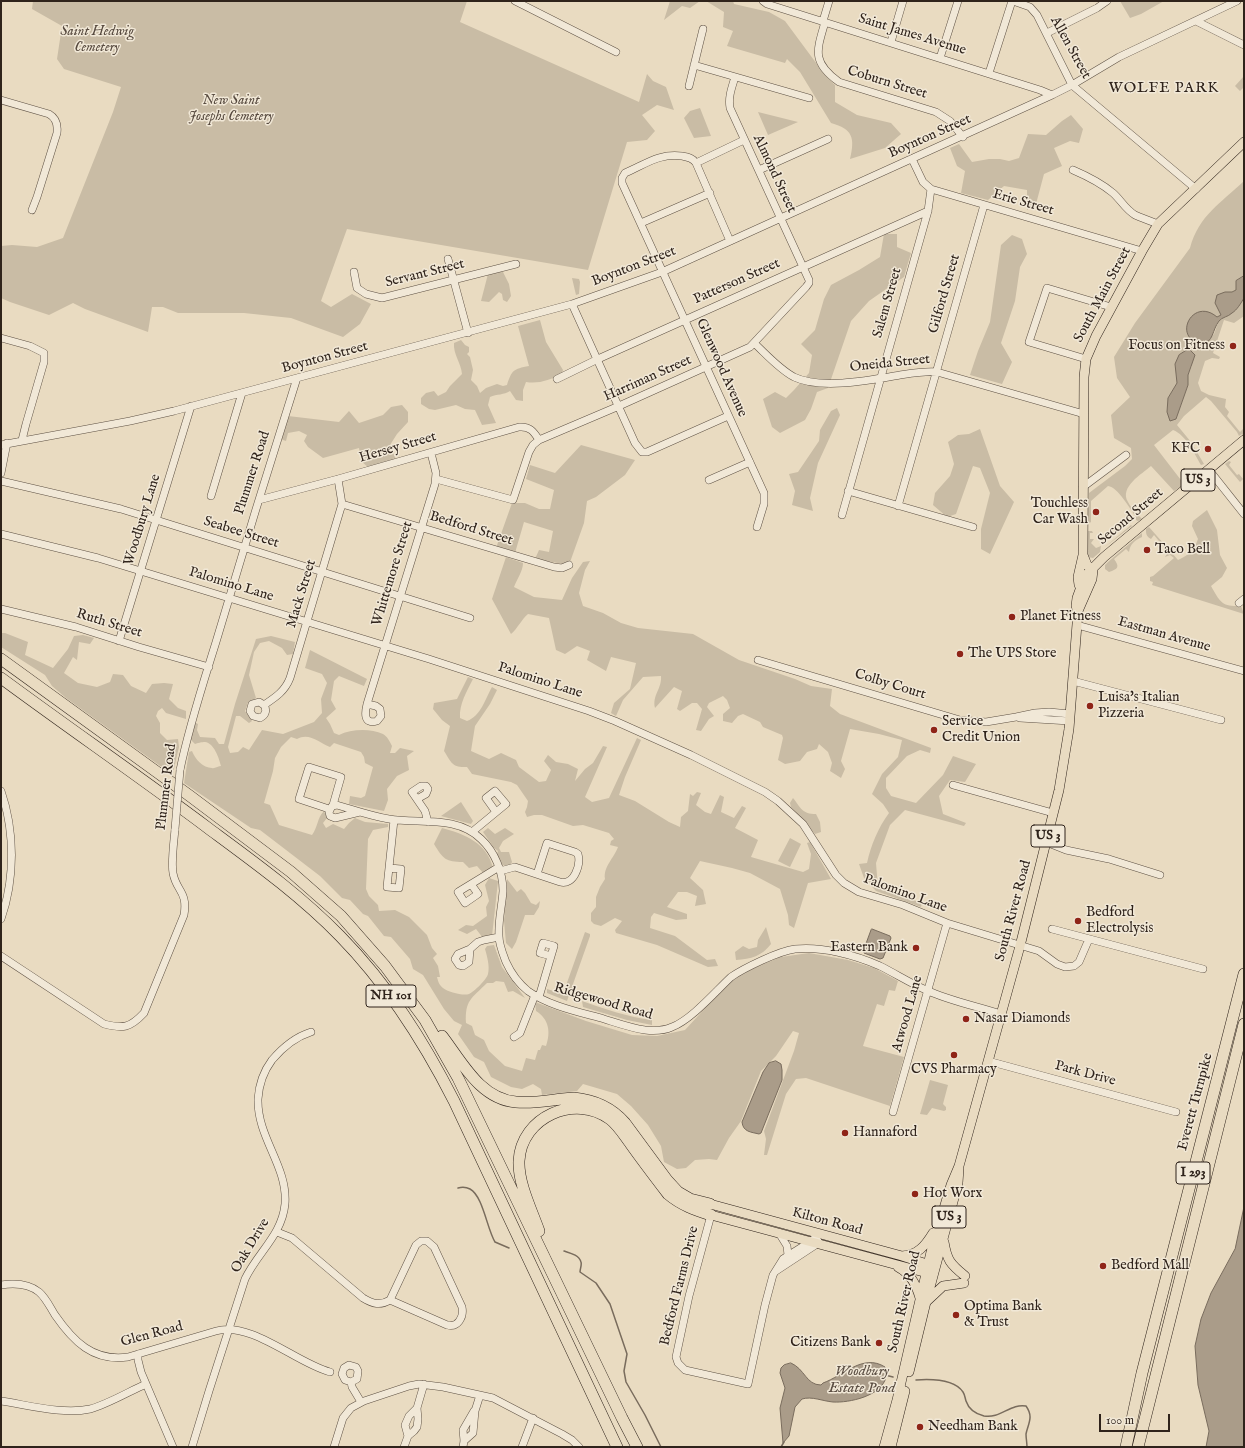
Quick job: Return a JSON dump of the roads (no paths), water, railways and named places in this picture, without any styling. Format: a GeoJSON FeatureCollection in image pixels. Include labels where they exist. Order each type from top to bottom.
{"type":"FeatureCollection","features":[{"type":"Feature","properties":{"kind":"highway","name":"NH 101"},"geometry":{"type":"LineString","coordinates":[[1,659],[190,796],[295,876],[353,928],[375,953],[425,1020],[458,1078],[637,1447]]}},
{"type":"Feature","properties":{"kind":"highway","name":"NH 101"},"geometry":{"type":"LineString","coordinates":[[1,678],[283,883],[340,936],[384,987],[417,1032],[448,1089],[617,1447]]}},
{"type":"Feature","properties":{"kind":"highway","name":"Everett Turnpike"},"geometry":{"type":"LineString","coordinates":[[1126,1447],[1142,1373],[1244,974]]}},
{"type":"Feature","properties":{"kind":"highway"},"geometry":{"type":"LineString","coordinates":[[401,986],[428,1018],[476,1082],[490,1094],[507,1101],[516,1102],[574,1098],[591,1101],[606,1106],[620,1117],[678,1192],[710,1210]]}},
{"type":"Feature","properties":{"kind":"highway","name":"Everett Turnpike"},"geometry":{"type":"LineString","coordinates":[[1140,1447],[1154,1384],[1244,1024]]}},
{"type":"Feature","properties":{"kind":"highway"},"geometry":{"type":"LineString","coordinates":[[556,1279],[521,1179],[519,1160],[524,1142],[531,1130],[541,1120],[558,1111],[576,1108],[586,1109],[595,1111],[612,1120],[668,1194],[690,1208],[710,1210]]}},
{"type":"Feature","properties":{"kind":"highway","name":"I 293"},"geometry":{"type":"LineString","coordinates":[[1121,1447],[1142,1373]]}},
{"type":"Feature","properties":{"kind":"highway"},"geometry":{"type":"LineString","coordinates":[[622,1418],[641,1447]]}},
{"type":"Feature","properties":{"kind":"main road","name":"South Main Street"},"geometry":{"type":"LineString","coordinates":[[1080,587],[1078,577],[1083,555],[1084,377],[1086,359],[1111,307],[1158,224],[1244,142]]}},
{"type":"Feature","properties":{"kind":"main road","name":"Second Street"},"geometry":{"type":"LineString","coordinates":[[1093,570],[1104,557],[1244,440]]}},
{"type":"Feature","properties":{"kind":"main road"},"geometry":{"type":"LineString","coordinates":[[1083,555],[1087,565],[1093,570]]}},
{"type":"Feature","properties":{"kind":"main road","name":"South River Road"},"geometry":{"type":"LineString","coordinates":[[1078,611],[1076,606],[1080,587],[1085,576],[1093,570]]}},
{"type":"Feature","properties":{"kind":"main road","name":"South River Road"},"geometry":{"type":"LineString","coordinates":[[884,1447],[931,1270],[940,1224],[953,1179],[959,1166],[1020,946],[1054,814],[1067,747],[1078,611],[1092,579],[1093,570]]}},
{"type":"Feature","properties":{"kind":"main road","name":"South River Road"},"geometry":{"type":"LineString","coordinates":[[931,1270],[944,1239],[958,1183],[959,1166]]}},
{"type":"Feature","properties":{"kind":"main road","name":"Kilton Road"},"geometry":{"type":"LineString","coordinates":[[710,1210],[814,1243],[890,1263],[931,1270]]}},
{"type":"Feature","properties":{"kind":"main road","name":"Kilton Road"},"geometry":{"type":"LineString","coordinates":[[710,1210],[820,1234],[902,1256],[931,1270]]}},
{"type":"Feature","properties":{"kind":"main road"},"geometry":{"type":"LineString","coordinates":[[902,1256],[910,1256],[920,1250],[928,1242],[940,1224]]}},
{"type":"Feature","properties":{"kind":"main road"},"geometry":{"type":"LineString","coordinates":[[890,1263],[910,1276],[923,1300],[943,1286],[964,1279],[950,1263],[946,1252],[944,1239]]}},
{"type":"Feature","properties":{"kind":"main road","name":"South River Road"},"geometry":{"type":"LineString","coordinates":[[891,1447],[903,1401],[923,1300]]}},
{"type":"Feature","properties":{"kind":"street"},"geometry":{"type":"LineString","coordinates":[[515,1],[616,52]]}},
{"type":"Feature","properties":{"kind":"street","name":"Saint James Avenue"},"geometry":{"type":"LineString","coordinates":[[763,1],[767,4],[989,73],[1052,95]]}},
{"type":"Feature","properties":{"kind":"street","name":"Coburn Street"},"geometry":{"type":"LineString","coordinates":[[829,1],[817,53],[819,61],[831,76],[839,82],[936,112],[950,121],[962,137]]}},
{"type":"Feature","properties":{"kind":"street"},"geometry":{"type":"LineString","coordinates":[[891,42],[903,1]]}},
{"type":"Feature","properties":{"kind":"street"},"geometry":{"type":"LineString","coordinates":[[940,58],[958,1]]}},
{"type":"Feature","properties":{"kind":"street"},"geometry":{"type":"LineString","coordinates":[[989,73],[1013,1]]}},
{"type":"Feature","properties":{"kind":"street","name":"Allen Street"},"geometry":{"type":"LineString","coordinates":[[1013,1],[1034,10],[1047,33],[1072,85],[1196,188]]}},
{"type":"Feature","properties":{"kind":"street"},"geometry":{"type":"LineString","coordinates":[[1047,33],[1097,8],[1107,1]]}},
{"type":"Feature","properties":{"kind":"street","name":"Boynton Street"},"geometry":{"type":"LineString","coordinates":[[4,444],[130,421],[242,393],[572,304],[662,272],[1052,95],[1119,57],[1237,1]]}},
{"type":"Feature","properties":{"kind":"street"},"geometry":{"type":"LineString","coordinates":[[1196,21],[1244,45]]}},
{"type":"Feature","properties":{"kind":"street"},"geometry":{"type":"LineString","coordinates":[[688,86],[703,29]]}},
{"type":"Feature","properties":{"kind":"street"},"geometry":{"type":"LineString","coordinates":[[694,65],[809,98]]}},
{"type":"Feature","properties":{"kind":"street","name":"Almond Street"},"geometry":{"type":"LineString","coordinates":[[735,76],[729,101],[730,108],[809,280]]}},
{"type":"Feature","properties":{"kind":"street"},"geometry":{"type":"LineString","coordinates":[[1,100],[49,114],[54,117],[56,122],[57,133],[32,210]]}},
{"type":"Feature","properties":{"kind":"street"},"geometry":{"type":"LineString","coordinates":[[759,170],[828,139]]}},
{"type":"Feature","properties":{"kind":"street"},"geometry":{"type":"LineString","coordinates":[[730,241],[696,162],[744,140]]}},
{"type":"Feature","properties":{"kind":"street","name":"Glenwood Avenue"},"geometry":{"type":"LineString","coordinates":[[696,162],[693,159],[686,157],[672,155],[661,156],[625,173],[622,178],[622,183],[764,493],[764,504],[757,527]]}},
{"type":"Feature","properties":{"kind":"street"},"geometry":{"type":"LineString","coordinates":[[912,159],[923,182],[931,189]]}},
{"type":"Feature","properties":{"kind":"street"},"geometry":{"type":"LineString","coordinates":[[1073,170],[1094,179],[1112,192],[1125,207],[1134,214],[1158,224]]}},
{"type":"Feature","properties":{"kind":"street","name":"Erie Street"},"geometry":{"type":"LineString","coordinates":[[931,189],[1142,251]]}},
{"type":"Feature","properties":{"kind":"street","name":"Salem Street"},"geometry":{"type":"LineString","coordinates":[[842,515],[928,211],[931,189]]}},
{"type":"Feature","properties":{"kind":"street"},"geometry":{"type":"LineString","coordinates":[[641,223],[710,193]]}},
{"type":"Feature","properties":{"kind":"street","name":"Gilford Street"},"geometry":{"type":"LineString","coordinates":[[898,506],[984,205]]}},
{"type":"Feature","properties":{"kind":"street","name":"Patterson Street"},"geometry":{"type":"LineString","coordinates":[[557,379],[598,359],[928,211]]}},
{"type":"Feature","properties":{"kind":"street"},"geometry":{"type":"LineString","coordinates":[[448,259],[468,333]]}},
{"type":"Feature","properties":{"kind":"street","name":"Servant Street"},"geometry":{"type":"LineString","coordinates":[[354,272],[357,288],[366,294],[382,298],[516,264]]}},
{"type":"Feature","properties":{"kind":"street","name":"Harriman Street"},"geometry":{"type":"LineString","coordinates":[[539,440],[750,347],[806,287],[809,280]]}},
{"type":"Feature","properties":{"kind":"street"},"geometry":{"type":"LineString","coordinates":[[1086,359],[1029,342],[1047,288],[1111,307]]}},
{"type":"Feature","properties":{"kind":"street"},"geometry":{"type":"LineString","coordinates":[[572,304],[638,448],[642,452],[648,452],[728,416]]}},
{"type":"Feature","properties":{"kind":"street"},"geometry":{"type":"LineString","coordinates":[[1,338],[30,346],[44,353],[44,362],[22,440]]}},
{"type":"Feature","properties":{"kind":"street","name":"Oneida Street"},"geometry":{"type":"LineString","coordinates":[[754,343],[785,371],[800,379],[833,383],[924,372],[937,372],[1084,414]]}},
{"type":"Feature","properties":{"kind":"street","name":"Plummer Road"},"geometry":{"type":"LineString","coordinates":[[1,956],[104,1024],[122,1028],[131,1025],[144,1013],[184,915],[185,901],[183,893],[172,872],[180,770],[188,730],[209,667],[244,547],[297,378]]}},
{"type":"Feature","properties":{"kind":"street"},"geometry":{"type":"LineString","coordinates":[[211,496],[242,393]]}},
{"type":"Feature","properties":{"kind":"street","name":"Woodbury Lane"},"geometry":{"type":"LineString","coordinates":[[119,641],[191,406]]}},
{"type":"Feature","properties":{"kind":"street","name":"Hersey Street"},"geometry":{"type":"LineString","coordinates":[[259,500],[431,453],[520,426],[525,426],[531,429],[539,440]]}},
{"type":"Feature","properties":{"kind":"street"},"geometry":{"type":"LineString","coordinates":[[436,479],[513,500],[529,452],[533,445],[539,440]]}},
{"type":"Feature","properties":{"kind":"street"},"geometry":{"type":"LineString","coordinates":[[1,473],[4,444]]}},
{"type":"Feature","properties":{"kind":"street","name":"Whittemore Street"},"geometry":{"type":"LineString","coordinates":[[368,704],[436,479],[431,453]]}},
{"type":"Feature","properties":{"kind":"street"},"geometry":{"type":"LineString","coordinates":[[1083,487],[1126,455]]}},
{"type":"Feature","properties":{"kind":"street"},"geometry":{"type":"LineString","coordinates":[[709,480],[750,462]]}},
{"type":"Feature","properties":{"kind":"street"},"geometry":{"type":"LineString","coordinates":[[1209,470],[1244,514]]}},
{"type":"Feature","properties":{"kind":"street","name":"Mack Street"},"geometry":{"type":"LineString","coordinates":[[264,705],[282,692],[288,684],[342,504],[338,479]]}},
{"type":"Feature","properties":{"kind":"street","name":"Seabee Street"},"geometry":{"type":"LineString","coordinates":[[1,482],[99,504],[156,520],[470,618]]}},
{"type":"Feature","properties":{"kind":"street"},"geometry":{"type":"LineString","coordinates":[[848,491],[973,526]]}},
{"type":"Feature","properties":{"kind":"street","name":"Bedford Street"},"geometry":{"type":"LineString","coordinates":[[342,504],[554,568],[562,568],[570,565]]}},
{"type":"Feature","properties":{"kind":"street","name":"Palomino Lane"},"geometry":{"type":"LineString","coordinates":[[1,534],[98,558],[385,645],[589,711],[691,755],[765,792],[783,805],[803,824],[836,875],[849,886],[864,894],[903,905],[947,923],[1041,952],[1059,965],[1070,967],[1077,964],[1081,960],[1088,939]]}},
{"type":"Feature","properties":{"kind":"street","name":"Ruth Street"},"geometry":{"type":"LineString","coordinates":[[1,609],[76,627],[209,667]]}},
{"type":"Feature","properties":{"kind":"street","name":"Eastman Avenue"},"geometry":{"type":"LineString","coordinates":[[1077,624],[1244,671]]}},
{"type":"Feature","properties":{"kind":"street","name":"Colby Court"},"geometry":{"type":"LineString","coordinates":[[758,660],[960,720],[986,722],[1016,717],[1070,718]]}},
{"type":"Feature","properties":{"kind":"street"},"geometry":{"type":"LineString","coordinates":[[1073,681],[1221,720]]}},
{"type":"Feature","properties":{"kind":"street"},"geometry":{"type":"LineString","coordinates":[[309,767],[341,777],[332,807],[299,799],[309,767]]}},
{"type":"Feature","properties":{"kind":"street"},"geometry":{"type":"LineString","coordinates":[[953,785],[1054,814]]}},
{"type":"Feature","properties":{"kind":"street"},"geometry":{"type":"LineString","coordinates":[[1,791],[6,805],[12,861],[9,888],[1,919]]}},
{"type":"Feature","properties":{"kind":"street"},"geometry":{"type":"LineString","coordinates":[[417,799],[425,811],[428,822]]}},
{"type":"Feature","properties":{"kind":"street","name":"Ridgewood Road"},"geometry":{"type":"LineString","coordinates":[[360,812],[335,818],[330,815],[332,807],[338,805],[394,820],[450,824],[472,832],[480,838],[488,846],[500,869],[503,890],[499,937],[502,951],[511,972],[525,988],[537,996],[567,1008],[636,1028],[650,1030],[671,1028],[684,1020],[731,976],[782,953],[804,949],[827,951],[852,956],[879,966],[928,991],[1001,1014]]}},
{"type":"Feature","properties":{"kind":"street"},"geometry":{"type":"LineString","coordinates":[[472,832],[496,812]]}},
{"type":"Feature","properties":{"kind":"street"},"geometry":{"type":"LineString","coordinates":[[389,868],[394,820]]}},
{"type":"Feature","properties":{"kind":"street"},"geometry":{"type":"LineString","coordinates":[[471,884],[500,869],[514,867],[562,883],[568,883],[574,878],[579,858],[578,854],[547,842],[537,874]]}},
{"type":"Feature","properties":{"kind":"street"},"geometry":{"type":"LineString","coordinates":[[1046,846],[1109,859],[1160,875]]}},
{"type":"Feature","properties":{"kind":"street","name":"Atwood Lane"},"geometry":{"type":"LineString","coordinates":[[893,1112],[947,923]]}},
{"type":"Feature","properties":{"kind":"street"},"geometry":{"type":"LineString","coordinates":[[1052,929],[1204,969]]}},
{"type":"Feature","properties":{"kind":"street"},"geometry":{"type":"LineString","coordinates":[[470,949],[478,942],[499,937]]}},
{"type":"Feature","properties":{"kind":"street"},"geometry":{"type":"LineString","coordinates":[[514,1037],[520,1033],[537,996],[551,956]]}},
{"type":"Feature","properties":{"kind":"street","name":"Oak Drive"},"geometry":{"type":"LineString","coordinates":[[192,1447],[248,1274],[277,1232],[283,1215],[285,1188],[279,1168],[261,1125],[258,1103],[259,1086],[265,1071],[278,1053],[296,1038],[311,1032]]}},
{"type":"Feature","properties":{"kind":"street","name":"Park Drive"},"geometry":{"type":"LineString","coordinates":[[988,1061],[1176,1112]]}},
{"type":"Feature","properties":{"kind":"street","name":"Bedford Farms Drive"},"geometry":{"type":"LineString","coordinates":[[710,1210],[676,1353],[678,1364],[686,1370],[748,1384],[772,1277],[780,1262],[788,1255],[814,1243]]}},
{"type":"Feature","properties":{"kind":"street"},"geometry":{"type":"LineString","coordinates":[[277,1232],[292,1238],[368,1301],[379,1304],[390,1300],[415,1247],[421,1241],[427,1241],[434,1247],[462,1307],[462,1315],[457,1324],[451,1326],[390,1300]]}},
{"type":"Feature","properties":{"kind":"street"},"geometry":{"type":"LineString","coordinates":[[779,1233],[787,1246],[788,1255]]}},
{"type":"Feature","properties":{"kind":"street"},"geometry":{"type":"LineString","coordinates":[[776,1271],[814,1243],[820,1234]]}},
{"type":"Feature","properties":{"kind":"street","name":"Glen Road"},"geometry":{"type":"LineString","coordinates":[[1,1285],[18,1284],[36,1290],[44,1298],[73,1339],[88,1350],[105,1356],[116,1358],[128,1357],[216,1331],[229,1329],[258,1338],[330,1372]]}},
{"type":"Feature","properties":{"kind":"street"},"geometry":{"type":"LineString","coordinates":[[138,1354],[139,1365],[146,1384],[173,1447]]}},
{"type":"Feature","properties":{"kind":"street"},"geometry":{"type":"LineString","coordinates":[[351,1382],[352,1387],[361,1402]]}},
{"type":"Feature","properties":{"kind":"street"},"geometry":{"type":"LineString","coordinates":[[1,1401],[58,1409],[82,1410],[94,1407],[146,1384]]}},
{"type":"Feature","properties":{"kind":"street"},"geometry":{"type":"LineString","coordinates":[[408,1436],[405,1426],[416,1408],[424,1384]]}},
{"type":"Feature","properties":{"kind":"street"},"geometry":{"type":"LineString","coordinates":[[334,1447],[345,1414],[351,1408],[361,1402],[410,1386],[424,1384],[502,1401],[567,1437],[579,1447]]}},
{"type":"Feature","properties":{"kind":"street"},"geometry":{"type":"LineString","coordinates":[[464,1444],[462,1430],[474,1411],[480,1395]]}},
{"type":"Feature","properties":{"kind":"street"},"geometry":{"type":"LineString","coordinates":[[404,1447],[408,1436],[417,1427],[418,1419],[416,1408]]}},
{"type":"Feature","properties":{"kind":"street"},"geometry":{"type":"LineString","coordinates":[[464,1444],[473,1433],[474,1411]]}},
{"type":"Feature","properties":{"kind":"street"},"geometry":{"type":"LineString","coordinates":[[523,1446],[533,1418]]}},
{"type":"Feature","properties":{"kind":"water"},"geometry":{"type":"Polygon","coordinates":[[[1244,276],[1244,298],[1234,312],[1219,321],[1211,338],[1205,343],[1201,345],[1190,338],[1187,333],[1187,327],[1188,321],[1192,316],[1203,311],[1210,312],[1217,317],[1221,315],[1215,303],[1217,295],[1236,290],[1236,281],[1244,276]]]}},
{"type":"Feature","properties":{"kind":"water"},"geometry":{"type":"Polygon","coordinates":[[[1189,349],[1195,355],[1188,375],[1188,385],[1176,419],[1170,421],[1167,412],[1168,398],[1177,383],[1175,364],[1179,355],[1189,349]]]}},
{"type":"Feature","properties":{"kind":"water"},"geometry":{"type":"Polygon","coordinates":[[[872,929],[890,936],[891,938],[883,958],[880,959],[864,953],[864,949],[872,929]]]}},
{"type":"Feature","properties":{"kind":"water"},"geometry":{"type":"Polygon","coordinates":[[[776,1061],[781,1064],[782,1080],[761,1133],[750,1132],[744,1128],[742,1122],[763,1072],[769,1063],[776,1061]]]}},
{"type":"Feature","properties":{"kind":"water"},"geometry":{"type":"Polygon","coordinates":[[[1244,1207],[1244,1447],[1206,1447],[1209,1431],[1198,1385],[1195,1346],[1201,1319],[1211,1293],[1235,1249],[1244,1207]]]}},
{"type":"Feature","properties":{"kind":"water","name":"Woodbury Estate Pond"},"geometry":{"type":"Polygon","coordinates":[[[791,1363],[796,1366],[809,1380],[821,1385],[853,1367],[869,1363],[877,1363],[885,1367],[886,1377],[883,1384],[872,1394],[856,1400],[833,1402],[813,1398],[802,1399],[795,1407],[789,1436],[783,1443],[780,1408],[785,1388],[780,1373],[781,1368],[784,1365],[791,1363]]]}},
{"type":"Feature","properties":{"kind":"waterway"},"geometry":{"type":"LineString","coordinates":[[458,1188],[467,1188],[474,1193],[482,1205],[495,1242],[509,1248]]}},
{"type":"Feature","properties":{"kind":"waterway"},"geometry":{"type":"LineString","coordinates":[[564,1251],[574,1255],[580,1260],[580,1272],[596,1283],[610,1304],[627,1354],[624,1371],[626,1382],[661,1447]]}},
{"type":"Feature","properties":{"kind":"waterway"},"geometry":{"type":"LineString","coordinates":[[885,1375],[893,1377]]}},
{"type":"Feature","properties":{"kind":"waterway"},"geometry":{"type":"LineString","coordinates":[[916,1380],[935,1380],[954,1384],[963,1392],[967,1404],[971,1409],[984,1416],[995,1415],[1015,1407],[1026,1406],[1030,1414],[1026,1434],[1027,1447]]}},
{"type":"Feature","properties":{"kind":"waterway"},"geometry":{"type":"LineString","coordinates":[[781,1447],[784,1442]]}},
{"type":"Feature","properties":{"kind":"place","name":"Focus on Fitness"},"geometry":{"type":"Point","coordinates":[1233,346]}},
{"type":"Feature","properties":{"kind":"place","name":"KFC"},"geometry":{"type":"Point","coordinates":[1208,449]}},
{"type":"Feature","properties":{"kind":"place","name":"Touchless Car Wash"},"geometry":{"type":"Point","coordinates":[1096,512]}},
{"type":"Feature","properties":{"kind":"place","name":"Taco Bell"},"geometry":{"type":"Point","coordinates":[1147,550]}},
{"type":"Feature","properties":{"kind":"place","name":"Planet Fitness"},"geometry":{"type":"Point","coordinates":[1012,617]}},
{"type":"Feature","properties":{"kind":"place","name":"The UPS Store"},"geometry":{"type":"Point","coordinates":[960,654]}},
{"type":"Feature","properties":{"kind":"place","name":"Luisa's Italian Pizzeria"},"geometry":{"type":"Point","coordinates":[1090,706]}},
{"type":"Feature","properties":{"kind":"place","name":"Service Credit Union"},"geometry":{"type":"Point","coordinates":[934,730]}},
{"type":"Feature","properties":{"kind":"place","name":"Bedford Electrolysis"},"geometry":{"type":"Point","coordinates":[1078,921]}},
{"type":"Feature","properties":{"kind":"place","name":"Eastern Bank"},"geometry":{"type":"Point","coordinates":[916,948]}},
{"type":"Feature","properties":{"kind":"place","name":"Nasar Diamonds"},"geometry":{"type":"Point","coordinates":[966,1019]}},
{"type":"Feature","properties":{"kind":"place","name":"CVS Pharmacy"},"geometry":{"type":"Point","coordinates":[954,1055]}},
{"type":"Feature","properties":{"kind":"place","name":"Hannaford"},"geometry":{"type":"Point","coordinates":[845,1133]}},
{"type":"Feature","properties":{"kind":"place","name":"Hot Worx"},"geometry":{"type":"Point","coordinates":[915,1194]}},
{"type":"Feature","properties":{"kind":"place","name":"Bedford Mall"},"geometry":{"type":"Point","coordinates":[1103,1266]}},
{"type":"Feature","properties":{"kind":"place","name":"Optima Bank & Trust"},"geometry":{"type":"Point","coordinates":[956,1315]}},
{"type":"Feature","properties":{"kind":"place","name":"Citizens Bank"},"geometry":{"type":"Point","coordinates":[879,1343]}},
{"type":"Feature","properties":{"kind":"place","name":"Needham Bank"},"geometry":{"type":"Point","coordinates":[920,1427]}},
{"type":"Feature","properties":{"kind":"district","name":"WOLFE PARK"},"geometry":{"type":"Point","coordinates":[1164,89]}},
{"type":"Feature","properties":{"kind":"park label","name":"Saint Hedwig Cemetery"},"geometry":{"type":"Point","coordinates":[97,40]}},
{"type":"Feature","properties":{"kind":"park label","name":"New Saint Josephs Cemetery"},"geometry":{"type":"Point","coordinates":[231,110]}}]}
